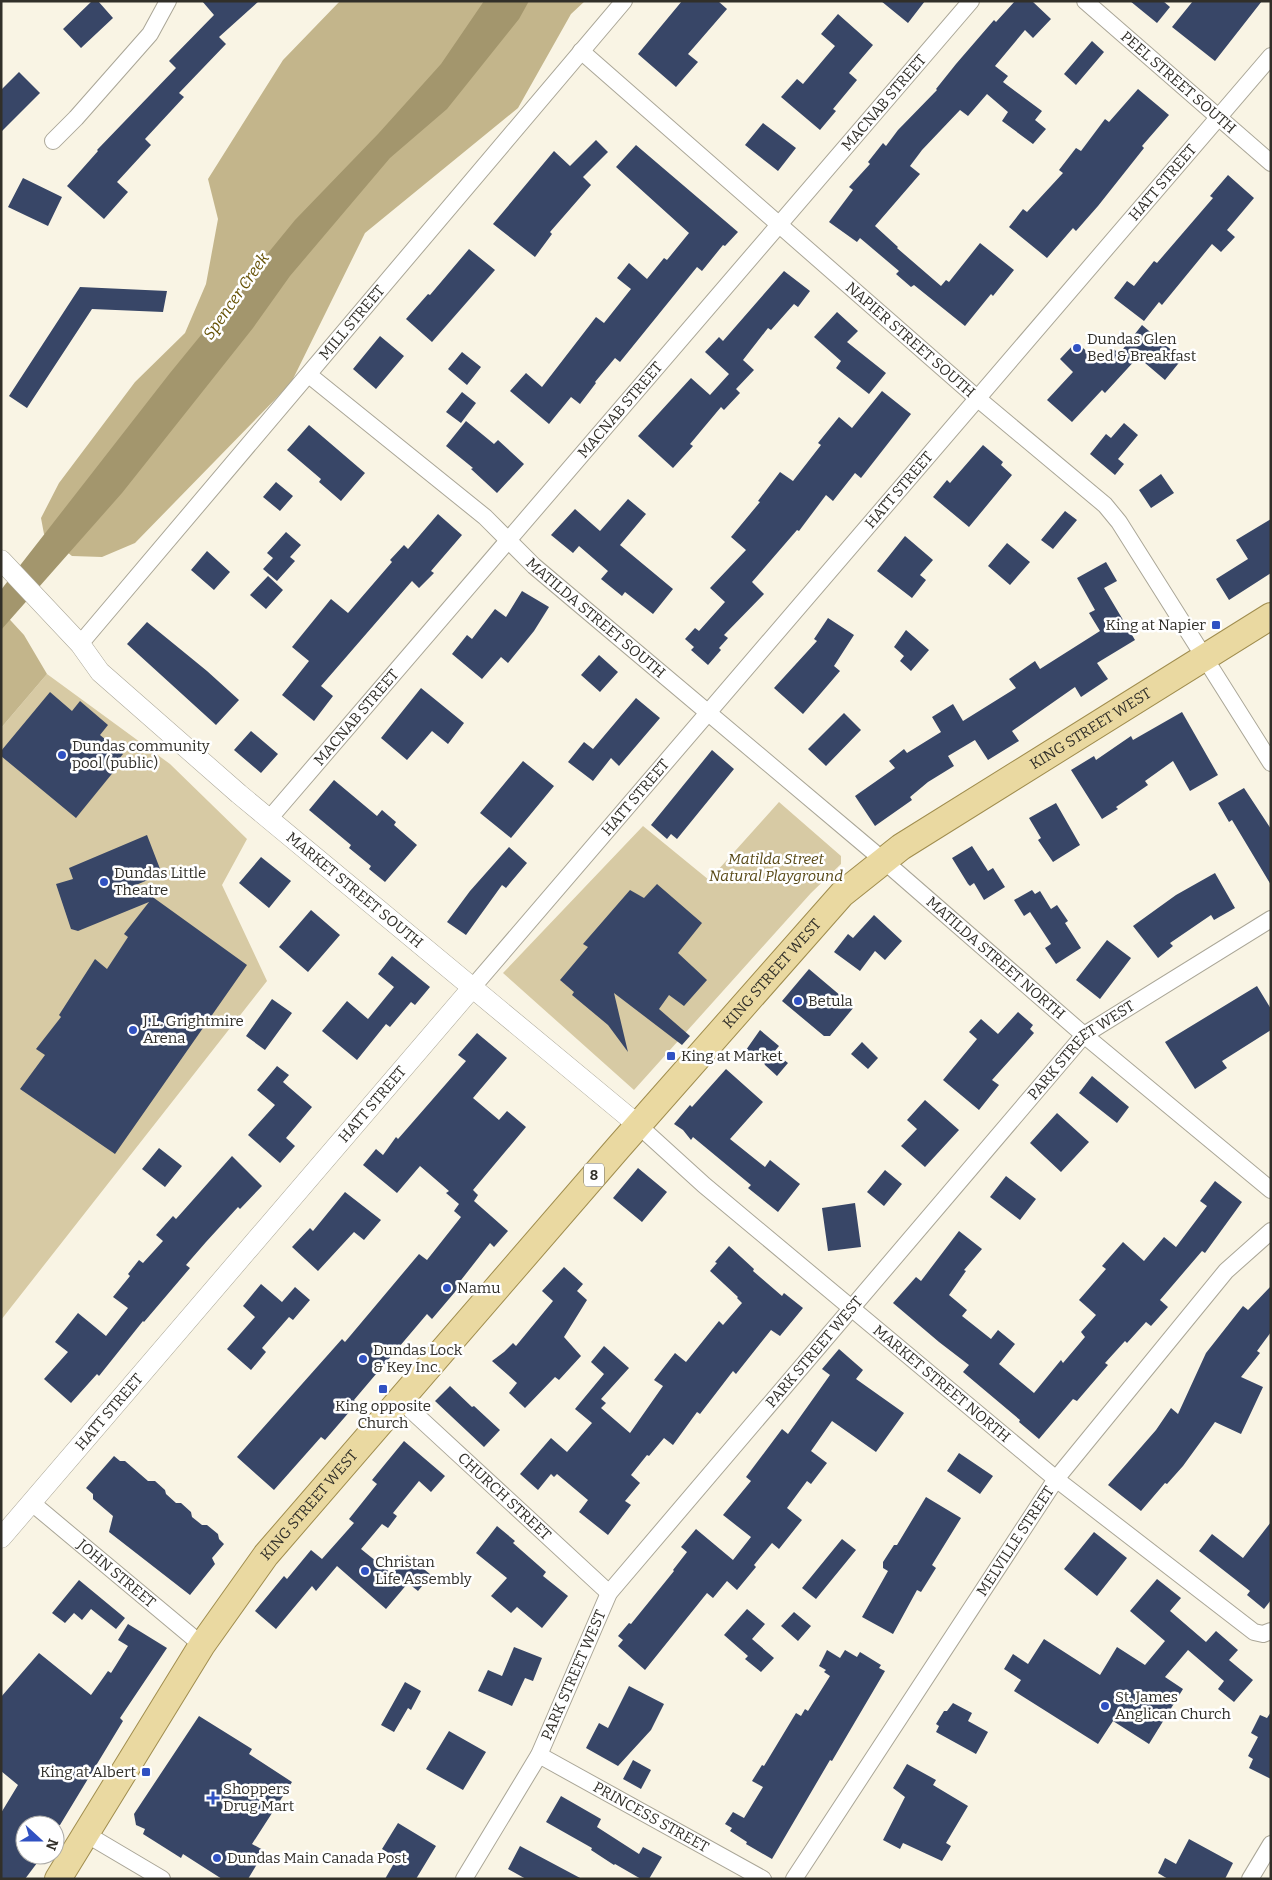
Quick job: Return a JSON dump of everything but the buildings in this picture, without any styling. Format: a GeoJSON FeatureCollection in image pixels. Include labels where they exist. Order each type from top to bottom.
{"type":"FeatureCollection","features":[{"type":"Feature","properties":{"kind":"main road","name":"KING STREET WEST"},"geometry":{"type":"LineString","coordinates":[[58,1879],[202,1645],[266,1555],[842,894],[901,847],[1271,616]]}},
{"type":"Feature","properties":{"kind":"street"},"geometry":{"type":"LineString","coordinates":[[53,141],[76,118],[150,34],[168,1]]}},
{"type":"Feature","properties":{"kind":"street","name":"MILL STREET"},"geometry":{"type":"LineString","coordinates":[[80,644],[624,1]]}},
{"type":"Feature","properties":{"kind":"street","name":"MACNAB STREET"},"geometry":{"type":"LineString","coordinates":[[269,819],[972,1]]}},
{"type":"Feature","properties":{"kind":"street","name":"PEEL STREET SOUTH"},"geometry":{"type":"LineString","coordinates":[[1086,1],[1271,163]]}},
{"type":"Feature","properties":{"kind":"street","name":"NAPIER STREET SOUTH"},"geometry":{"type":"LineString","coordinates":[[581,51],[977,398],[1105,505],[1119,522],[1271,763]]}},
{"type":"Feature","properties":{"kind":"street","name":"HATT STREET"},"geometry":{"type":"LineString","coordinates":[[1,1538],[1271,56]]}},
{"type":"Feature","properties":{"kind":"street","name":"MATILDA STREET SOUTH"},"geometry":{"type":"LineString","coordinates":[[309,375],[485,517],[534,566],[883,860]]}},
{"type":"Feature","properties":{"kind":"street","name":"MARKET STREET SOUTH"},"geometry":{"type":"LineString","coordinates":[[1,560],[80,644],[100,672],[269,819],[638,1126]]}},
{"type":"Feature","properties":{"kind":"street","name":"MATILDA STREET NORTH"},"geometry":{"type":"LineString","coordinates":[[883,860],[1084,1035],[1271,1190]]}},
{"type":"Feature","properties":{"kind":"street","name":"PARK STREET WEST"},"geometry":{"type":"LineString","coordinates":[[464,1879],[539,1756],[610,1593],[1084,1035],[1271,919]]}},
{"type":"Feature","properties":{"kind":"street","name":"MARKET STREET NORTH"},"geometry":{"type":"LineString","coordinates":[[638,1126],[704,1185],[1056,1479],[1254,1632],[1263,1634],[1271,1631]]}},
{"type":"Feature","properties":{"kind":"street","name":"MELVILLE STREET"},"geometry":{"type":"LineString","coordinates":[[794,1879],[1056,1479],[1226,1270],[1271,1231]]}},
{"type":"Feature","properties":{"kind":"street","name":"CHURCH STREET"},"geometry":{"type":"LineString","coordinates":[[400,1400],[610,1593]]}},
{"type":"Feature","properties":{"kind":"street","name":"JOHN STREET"},"geometry":{"type":"LineString","coordinates":[[32,1503],[202,1645]]}},
{"type":"Feature","properties":{"kind":"street","name":"PRINCESS STREET"},"geometry":{"type":"LineString","coordinates":[[539,1756],[763,1879]]}},
{"type":"Feature","properties":{"kind":"street"},"geometry":{"type":"LineString","coordinates":[[86,1834],[162,1879]]}},
{"type":"Feature","properties":{"kind":"street"},"geometry":{"type":"LineString","coordinates":[[1250,1879],[1271,1844]]}},
{"type":"Feature","properties":{"kind":"green space"},"geometry":{"type":"Polygon","coordinates":[[[47,674],[170,764],[247,839],[222,885],[267,981],[1,1320],[1,728],[47,674]]]}},
{"type":"Feature","properties":{"kind":"green space","name":"Matilda Street Natural Playground"},"geometry":{"type":"Polygon","coordinates":[[[779,802],[841,856],[841,864],[811,893],[634,1090],[503,973],[643,826],[709,880],[779,802]]]}},
{"type":"Feature","properties":{"kind":"shaded area"},"geometry":{"type":"Polygon","coordinates":[[[340,1],[585,1],[571,14],[518,108],[365,233],[291,383],[135,543],[102,557],[72,556],[44,534],[41,518],[59,483],[135,382],[185,333],[206,284],[218,219],[208,179],[283,60],[340,1]]]}},
{"type":"Feature","properties":{"kind":"shaded area"},"geometry":{"type":"Polygon","coordinates":[[[1,610],[24,635],[47,674],[1,728],[1,610]]]}},
{"type":"Feature","properties":{"kind":"water","name":"Spencer Creek"},"geometry":{"type":"Polygon","coordinates":[[[484,1],[529,1],[519,19],[447,109],[390,158],[290,276],[253,328],[122,493],[1,630],[1,590],[4,586],[170,373],[295,220],[378,134],[441,64],[484,1]]]}},
{"type":"Feature","properties":{"kind":"place","name":"Dundas Glen Bed & Breakfast"},"geometry":{"type":"Point","coordinates":[1077,348]}},
{"type":"Feature","properties":{"kind":"place","name":"King at Napier"},"geometry":{"type":"Point","coordinates":[1216,625]}},
{"type":"Feature","properties":{"kind":"place","name":"Dundas community pool (public)"},"geometry":{"type":"Point","coordinates":[62,755]}},
{"type":"Feature","properties":{"kind":"place","name":"Dundas Little Theatre"},"geometry":{"type":"Point","coordinates":[104,882]}},
{"type":"Feature","properties":{"kind":"place","name":"Betula"},"geometry":{"type":"Point","coordinates":[798,1001]}},
{"type":"Feature","properties":{"kind":"place","name":"J.L. Grightmire Arena"},"geometry":{"type":"Point","coordinates":[133,1030]}},
{"type":"Feature","properties":{"kind":"place","name":"King at Market"},"geometry":{"type":"Point","coordinates":[671,1056]}},
{"type":"Feature","properties":{"kind":"place","name":"Namu"},"geometry":{"type":"Point","coordinates":[447,1288]}},
{"type":"Feature","properties":{"kind":"place","name":"Dundas Lock & Key Inc."},"geometry":{"type":"Point","coordinates":[363,1359]}},
{"type":"Feature","properties":{"kind":"place","name":"King opposite Church"},"geometry":{"type":"Point","coordinates":[383,1389]}},
{"type":"Feature","properties":{"kind":"place","name":"Christan Life Assembly"},"geometry":{"type":"Point","coordinates":[365,1571]}},
{"type":"Feature","properties":{"kind":"place","name":"St. James Anglican Church"},"geometry":{"type":"Point","coordinates":[1105,1706]}},
{"type":"Feature","properties":{"kind":"place","name":"King at Albert"},"geometry":{"type":"Point","coordinates":[146,1772]}},
{"type":"Feature","properties":{"kind":"place","name":"Shoppers Drug Mart"},"geometry":{"type":"Point","coordinates":[213,1798]}},
{"type":"Feature","properties":{"kind":"place","name":"Dundas Main Canada Post"},"geometry":{"type":"Point","coordinates":[217,1858]}}]}
